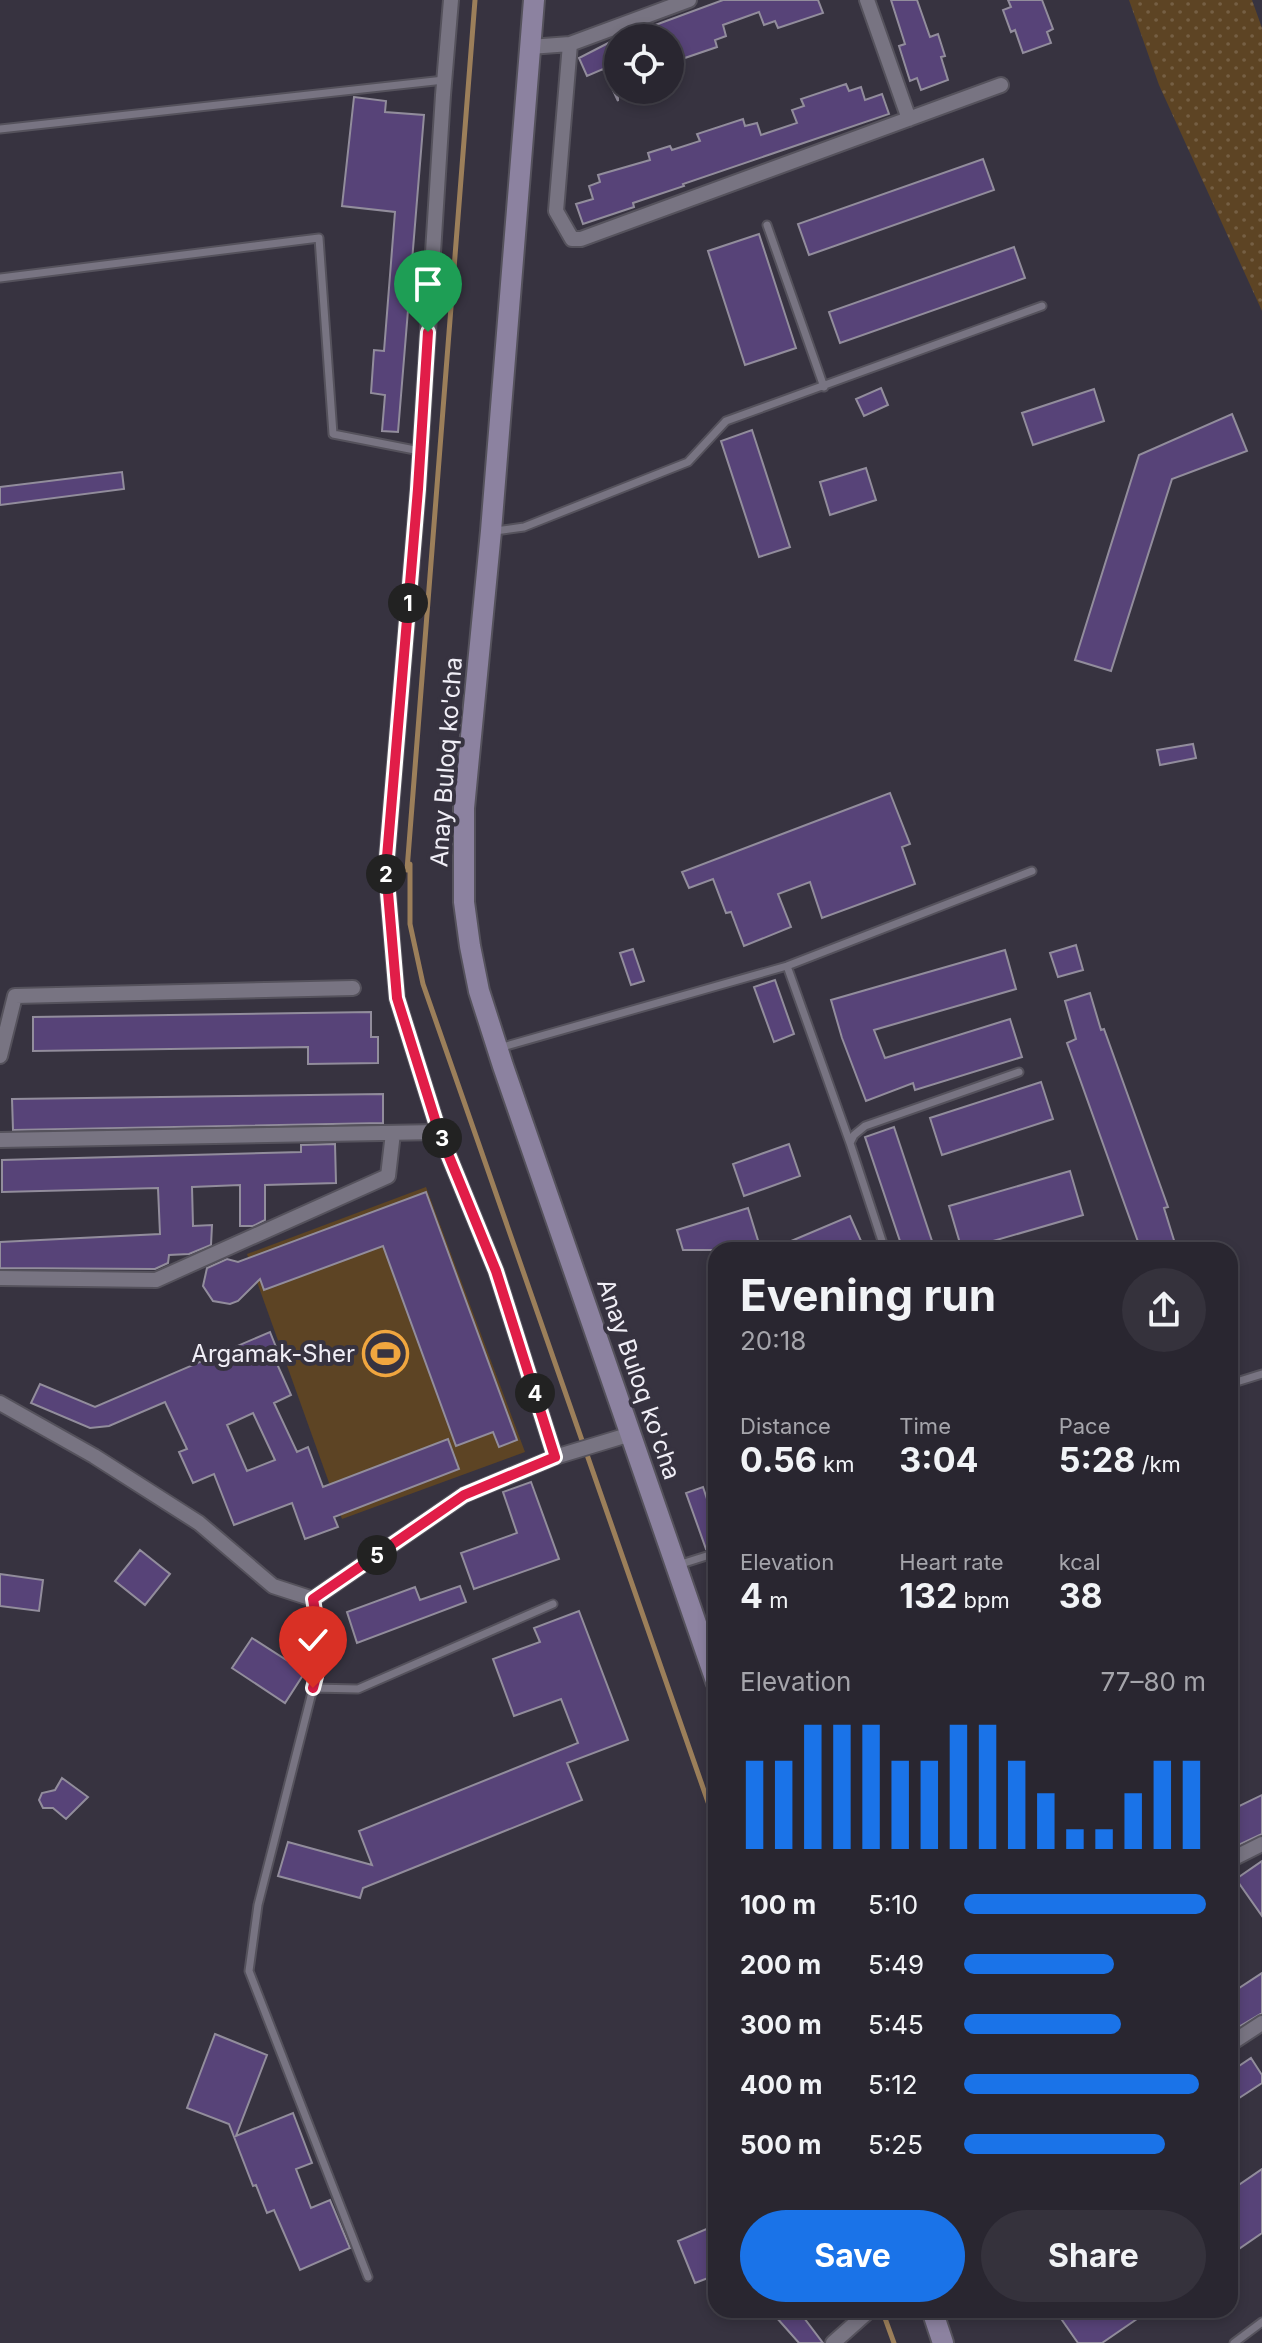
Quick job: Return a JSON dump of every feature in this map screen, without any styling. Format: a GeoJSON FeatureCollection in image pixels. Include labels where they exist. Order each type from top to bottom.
{"type":"FeatureCollection","features":[{"type":"Feature","properties":{"kind":"main road","name":"Anay Buloq ko'cha"},"geometry":{"type":"LineString","coordinates":[[534,0],[491,531],[464,808],[464,902],[479,991],[497,1048],[708,1658]]}},
{"type":"Feature","properties":{"kind":"main road"},"geometry":{"type":"LineString","coordinates":[[935,2318],[943,2343]]}},
{"type":"Feature","properties":{"kind":"street"},"geometry":{"type":"LineString","coordinates":[[451,0],[420,451],[386,869],[397,998],[439,1132],[496,1271],[555,1457]]}},
{"type":"Feature","properties":{"kind":"street"},"geometry":{"type":"LineString","coordinates":[[530,47],[570,44],[689,0]]}},
{"type":"Feature","properties":{"kind":"street"},"geometry":{"type":"LineString","coordinates":[[867,0],[909,119]]}},
{"type":"Feature","properties":{"kind":"street"},"geometry":{"type":"LineString","coordinates":[[570,44],[556,211],[572,239],[581,239],[1001,85]]}},
{"type":"Feature","properties":{"kind":"street"},"geometry":{"type":"LineString","coordinates":[[0,1056],[15,996],[353,988]]}},
{"type":"Feature","properties":{"kind":"street"},"geometry":{"type":"LineString","coordinates":[[0,1140],[439,1132]]}},
{"type":"Feature","properties":{"kind":"street"},"geometry":{"type":"LineString","coordinates":[[0,1278],[156,1280],[388,1176],[393,1133]]}},
{"type":"Feature","properties":{"kind":"street"},"geometry":{"type":"LineString","coordinates":[[0,1403],[94,1456],[199,1523],[273,1586],[313,1599],[464,1495],[555,1457],[631,1434]]}},
{"type":"Feature","properties":{"kind":"street"},"geometry":{"type":"LineString","coordinates":[[1238,1856],[1262,1844]]}},
{"type":"Feature","properties":{"kind":"street"},"geometry":{"type":"LineString","coordinates":[[1238,2039],[1262,2023]]}},
{"type":"Feature","properties":{"kind":"street"},"geometry":{"type":"LineString","coordinates":[[833,2343],[861,2318]]}},
{"type":"Feature","properties":{"kind":"lane"},"geometry":{"type":"LineString","coordinates":[[0,129],[444,80]]}},
{"type":"Feature","properties":{"kind":"lane"},"geometry":{"type":"LineString","coordinates":[[767,225],[824,387]]}},
{"type":"Feature","properties":{"kind":"lane"},"geometry":{"type":"LineString","coordinates":[[0,278],[319,238],[333,434],[420,451]]}},
{"type":"Feature","properties":{"kind":"lane"},"geometry":{"type":"LineString","coordinates":[[491,531],[524,527],[688,462],[726,421],[1042,306]]}},
{"type":"Feature","properties":{"kind":"lane"},"geometry":{"type":"LineString","coordinates":[[497,1048],[787,966],[1032,871]]}},
{"type":"Feature","properties":{"kind":"lane"},"geometry":{"type":"LineString","coordinates":[[787,966],[882,1242]]}},
{"type":"Feature","properties":{"kind":"lane"},"geometry":{"type":"LineString","coordinates":[[850,1143],[865,1126],[1019,1072]]}},
{"type":"Feature","properties":{"kind":"lane"},"geometry":{"type":"LineString","coordinates":[[1238,1382],[1262,1374]]}},
{"type":"Feature","properties":{"kind":"lane"},"geometry":{"type":"LineString","coordinates":[[676,1566],[708,1556]]}},
{"type":"Feature","properties":{"kind":"lane"},"geometry":{"type":"LineString","coordinates":[[313,1599],[322,1653],[258,1905],[249,1971],[368,2277]]}},
{"type":"Feature","properties":{"kind":"lane"},"geometry":{"type":"LineString","coordinates":[[313,1688],[358,1689],[553,1604]]}},
{"type":"Feature","properties":{"kind":"lane"},"geometry":{"type":"LineString","coordinates":[[1234,2343],[1262,2322]]}},
{"type":"Feature","properties":{"kind":"shaded area"},"geometry":{"type":"Polygon","coordinates":[[[1129,0],[1252,0],[1262,28],[1262,311],[1159,85],[1129,0]]]}},
{"type":"Feature","properties":{"kind":"shaded area","name":"Argamak-Sher"},"geometry":{"type":"Polygon","coordinates":[[[426,1187],[525,1452],[342,1519],[247,1254],[426,1187]]]}},
{"type":"Feature","properties":{"kind":"building"},"geometry":{"type":"Polygon","coordinates":[[[723,0],[818,0],[823,13],[778,28],[775,21],[764,25],[759,12],[723,25],[726,36],[715,40],[717,47],[684,58],[684,24],[658,24],[723,0]]]}},
{"type":"Feature","properties":{"kind":"building"},"geometry":{"type":"Polygon","coordinates":[[[891,0],[917,0],[930,37],[938,34],[948,80],[921,90],[917,78],[910,81],[899,46],[905,44],[891,0]]]}},
{"type":"Feature","properties":{"kind":"building"},"geometry":{"type":"Polygon","coordinates":[[[1008,0],[1042,0],[1053,29],[1047,32],[1051,43],[1023,53],[1015,30],[1011,32],[1003,10],[1011,7],[1008,0]]]}},
{"type":"Feature","properties":{"kind":"building"},"geometry":{"type":"Polygon","coordinates":[[[604,45],[604,71],[587,76],[579,58],[604,45]]]}},
{"type":"Feature","properties":{"kind":"building"},"geometry":{"type":"Polygon","coordinates":[[[846,84],[849,91],[861,87],[865,100],[882,94],[889,114],[683,184],[633,203],[634,207],[583,224],[576,204],[593,199],[589,186],[600,182],[598,175],[650,160],[648,153],[670,146],[672,150],[700,141],[697,134],[743,119],[745,126],[757,123],[761,135],[797,123],[792,110],[804,106],[801,99],[846,84]]]}},
{"type":"Feature","properties":{"kind":"building"},"geometry":{"type":"Polygon","coordinates":[[[354,97],[386,101],[385,112],[424,115],[398,432],[382,431],[385,395],[371,393],[374,350],[384,351],[395,212],[342,206],[354,97]]]}},
{"type":"Feature","properties":{"kind":"building"},"geometry":{"type":"Polygon","coordinates":[[[983,159],[994,190],[809,255],[798,224],[983,159]]]}},
{"type":"Feature","properties":{"kind":"building"},"geometry":{"type":"Polygon","coordinates":[[[759,234],[796,348],[745,365],[708,251],[759,234]]]}},
{"type":"Feature","properties":{"kind":"building"},"geometry":{"type":"Polygon","coordinates":[[[1014,247],[1025,278],[840,343],[829,312],[1014,247]]]}},
{"type":"Feature","properties":{"kind":"building"},"geometry":{"type":"Polygon","coordinates":[[[881,388],[888,405],[864,416],[856,399],[881,388]]]}},
{"type":"Feature","properties":{"kind":"building"},"geometry":{"type":"Polygon","coordinates":[[[1094,389],[1104,421],[1033,445],[1022,413],[1094,389]]]}},
{"type":"Feature","properties":{"kind":"building"},"geometry":{"type":"Polygon","coordinates":[[[1232,414],[1247,451],[1172,479],[1111,671],[1075,660],[1139,455],[1232,414]]]}},
{"type":"Feature","properties":{"kind":"building"},"geometry":{"type":"Polygon","coordinates":[[[752,430],[790,547],[759,557],[721,441],[752,430]]]}},
{"type":"Feature","properties":{"kind":"building"},"geometry":{"type":"Polygon","coordinates":[[[866,468],[876,500],[830,515],[820,482],[866,468]]]}},
{"type":"Feature","properties":{"kind":"building"},"geometry":{"type":"Polygon","coordinates":[[[122,472],[124,489],[0,505],[0,487],[122,472]]]}},
{"type":"Feature","properties":{"kind":"building"},"geometry":{"type":"Polygon","coordinates":[[[1193,744],[1196,758],[1160,765],[1157,750],[1193,744]]]}},
{"type":"Feature","properties":{"kind":"building"},"geometry":{"type":"Polygon","coordinates":[[[890,793],[910,844],[902,847],[915,884],[822,918],[810,882],[778,894],[791,927],[744,946],[731,912],[726,913],[713,879],[689,888],[682,872],[890,793]]]}},
{"type":"Feature","properties":{"kind":"building"},"geometry":{"type":"Polygon","coordinates":[[[1076,945],[1083,970],[1058,977],[1050,953],[1076,945]]]}},
{"type":"Feature","properties":{"kind":"building"},"geometry":{"type":"Polygon","coordinates":[[[633,949],[644,981],[631,985],[620,953],[633,949]]]}},
{"type":"Feature","properties":{"kind":"building"},"geometry":{"type":"Polygon","coordinates":[[[1005,950],[1016,989],[874,1030],[885,1058],[1010,1019],[1022,1057],[915,1090],[913,1083],[866,1101],[831,1000],[1005,950]]]}},
{"type":"Feature","properties":{"kind":"building"},"geometry":{"type":"Polygon","coordinates":[[[775,980],[794,1034],[774,1042],[754,987],[775,980]]]}},
{"type":"Feature","properties":{"kind":"building"},"geometry":{"type":"Polygon","coordinates":[[[1090,993],[1168,1207],[1164,1208],[1175,1242],[1138,1242],[1067,1043],[1076,1039],[1065,1001],[1090,993]]]}},
{"type":"Feature","properties":{"kind":"building"},"geometry":{"type":"Polygon","coordinates":[[[371,1012],[371,1037],[378,1037],[378,1063],[308,1064],[308,1047],[33,1051],[33,1017],[371,1012]]]}},
{"type":"Feature","properties":{"kind":"building"},"geometry":{"type":"Polygon","coordinates":[[[1041,1082],[1053,1119],[942,1155],[930,1118],[1041,1082]]]}},
{"type":"Feature","properties":{"kind":"building"},"geometry":{"type":"Polygon","coordinates":[[[383,1094],[383,1123],[13,1130],[12,1099],[383,1094]]]}},
{"type":"Feature","properties":{"kind":"building"},"geometry":{"type":"Polygon","coordinates":[[[894,1127],[932,1242],[900,1242],[865,1137],[894,1127]]]}},
{"type":"Feature","properties":{"kind":"building"},"geometry":{"type":"Polygon","coordinates":[[[335,1144],[336,1183],[265,1185],[265,1220],[253,1226],[240,1226],[240,1185],[192,1187],[193,1226],[212,1225],[211,1245],[189,1254],[169,1255],[168,1263],[155,1269],[0,1268],[0,1242],[160,1234],[158,1188],[2,1192],[2,1160],[301,1152],[301,1145],[335,1144]]]}},
{"type":"Feature","properties":{"kind":"building"},"geometry":{"type":"Polygon","coordinates":[[[789,1144],[800,1176],[744,1196],[733,1164],[789,1144]]]}},
{"type":"Feature","properties":{"kind":"building"},"geometry":{"type":"Polygon","coordinates":[[[1070,1171],[1083,1215],[990,1242],[960,1242],[949,1206],[1070,1171]]]}},
{"type":"Feature","properties":{"kind":"building"},"geometry":{"type":"Polygon","coordinates":[[[426,1192],[517,1440],[499,1447],[493,1432],[456,1446],[383,1246],[264,1290],[260,1279],[238,1301],[230,1304],[213,1301],[203,1286],[207,1268],[227,1259],[238,1262],[426,1192]]]}},
{"type":"Feature","properties":{"kind":"building"},"geometry":{"type":"Polygon","coordinates":[[[748,1208],[759,1242],[708,1242],[708,1250],[683,1250],[677,1230],[748,1208]]]}},
{"type":"Feature","properties":{"kind":"building"},"geometry":{"type":"Polygon","coordinates":[[[850,1216],[861,1242],[789,1242],[850,1216]]]}},
{"type":"Feature","properties":{"kind":"building"},"geometry":{"type":"Polygon","coordinates":[[[270,1332],[278,1352],[273,1355],[291,1395],[274,1403],[297,1452],[308,1447],[323,1487],[448,1439],[459,1469],[334,1517],[338,1527],[305,1539],[292,1503],[234,1525],[214,1474],[193,1483],[179,1452],[187,1449],[165,1402],[109,1426],[90,1428],[31,1403],[40,1384],[95,1407],[270,1332]],[[253,1413],[227,1425],[247,1471],[275,1460],[253,1413]]]}},
{"type":"Feature","properties":{"kind":"building"},"geometry":{"type":"Polygon","coordinates":[[[531,1482],[559,1559],[474,1589],[461,1553],[517,1533],[503,1492],[531,1482]]]}},
{"type":"Feature","properties":{"kind":"building"},"geometry":{"type":"Polygon","coordinates":[[[703,1487],[708,1502],[708,1549],[706,1549],[686,1493],[703,1487]]]}},
{"type":"Feature","properties":{"kind":"building"},"geometry":{"type":"Polygon","coordinates":[[[140,1550],[170,1574],[145,1605],[115,1581],[140,1550]]]}},
{"type":"Feature","properties":{"kind":"building"},"geometry":{"type":"Polygon","coordinates":[[[0,1574],[43,1580],[39,1611],[0,1606],[0,1574]]]}},
{"type":"Feature","properties":{"kind":"building"},"geometry":{"type":"Polygon","coordinates":[[[460,1586],[466,1602],[357,1643],[347,1612],[415,1587],[420,1600],[460,1586]]]}},
{"type":"Feature","properties":{"kind":"building"},"geometry":{"type":"Polygon","coordinates":[[[579,1611],[628,1740],[567,1763],[582,1800],[363,1888],[360,1898],[278,1876],[288,1842],[372,1865],[359,1831],[578,1743],[561,1699],[514,1716],[493,1659],[540,1642],[534,1628],[579,1611]]]}},
{"type":"Feature","properties":{"kind":"building"},"geometry":{"type":"Polygon","coordinates":[[[252,1638],[305,1672],[285,1703],[232,1668],[252,1638]]]}},
{"type":"Feature","properties":{"kind":"building"},"geometry":{"type":"Polygon","coordinates":[[[62,1778],[88,1797],[66,1819],[53,1808],[43,1808],[39,1800],[42,1793],[55,1790],[62,1778]]]}},
{"type":"Feature","properties":{"kind":"building"},"geometry":{"type":"Polygon","coordinates":[[[1262,1795],[1262,1834],[1238,1845],[1238,1807],[1262,1795]]]}},
{"type":"Feature","properties":{"kind":"building"},"geometry":{"type":"Polygon","coordinates":[[[1262,1861],[1262,1916],[1238,1882],[1238,1878],[1262,1861]]]}},
{"type":"Feature","properties":{"kind":"building"},"geometry":{"type":"Polygon","coordinates":[[[1262,1973],[1262,2013],[1238,2027],[1238,1989],[1262,1973]]]}},
{"type":"Feature","properties":{"kind":"building"},"geometry":{"type":"Polygon","coordinates":[[[215,2034],[267,2055],[236,2136],[293,2113],[312,2163],[296,2169],[311,2208],[330,2200],[350,2248],[300,2270],[274,2210],[267,2213],[256,2185],[253,2186],[229,2124],[187,2108],[215,2034]]]}},
{"type":"Feature","properties":{"kind":"building"},"geometry":{"type":"Polygon","coordinates":[[[1251,2058],[1262,2075],[1262,2083],[1238,2099],[1238,2067],[1251,2058]]]}},
{"type":"Feature","properties":{"kind":"building"},"geometry":{"type":"Polygon","coordinates":[[[1262,2169],[1262,2233],[1238,2250],[1238,2186],[1262,2169]]]}},
{"type":"Feature","properties":{"kind":"building"},"geometry":{"type":"Polygon","coordinates":[[[708,2228],[708,2278],[695,2283],[678,2241],[708,2228]]]}},
{"type":"Feature","properties":{"kind":"building"},"geometry":{"type":"Polygon","coordinates":[[[777,2318],[804,2318],[823,2343],[799,2343],[777,2318]]]}},
{"type":"Feature","properties":{"kind":"building"},"geometry":{"type":"Polygon","coordinates":[[[1061,2318],[1138,2318],[1102,2343],[1078,2343],[1061,2318]]]}},
{"type":"Feature","properties":{"kind":"waterway"},"geometry":{"type":"LineString","coordinates":[[475,0],[407,870],[410,864],[410,924],[423,984],[708,1802]]}},
{"type":"Feature","properties":{"kind":"waterway"},"geometry":{"type":"LineString","coordinates":[[885,2318],[894,2343]]}},
{"type":"Feature","properties":{"kind":"place","name":"Argamak-Sher"},"geometry":{"type":"Point","coordinates":[386,1353]}},
{"type":"Feature","properties":{"kind":"route"},"geometry":{"type":"LineString","coordinates":[[313,1688],[322,1653],[313,1599],[464,1495],[555,1457],[496,1271],[439,1132],[397,998],[386,869],[428,332]]}}]}
